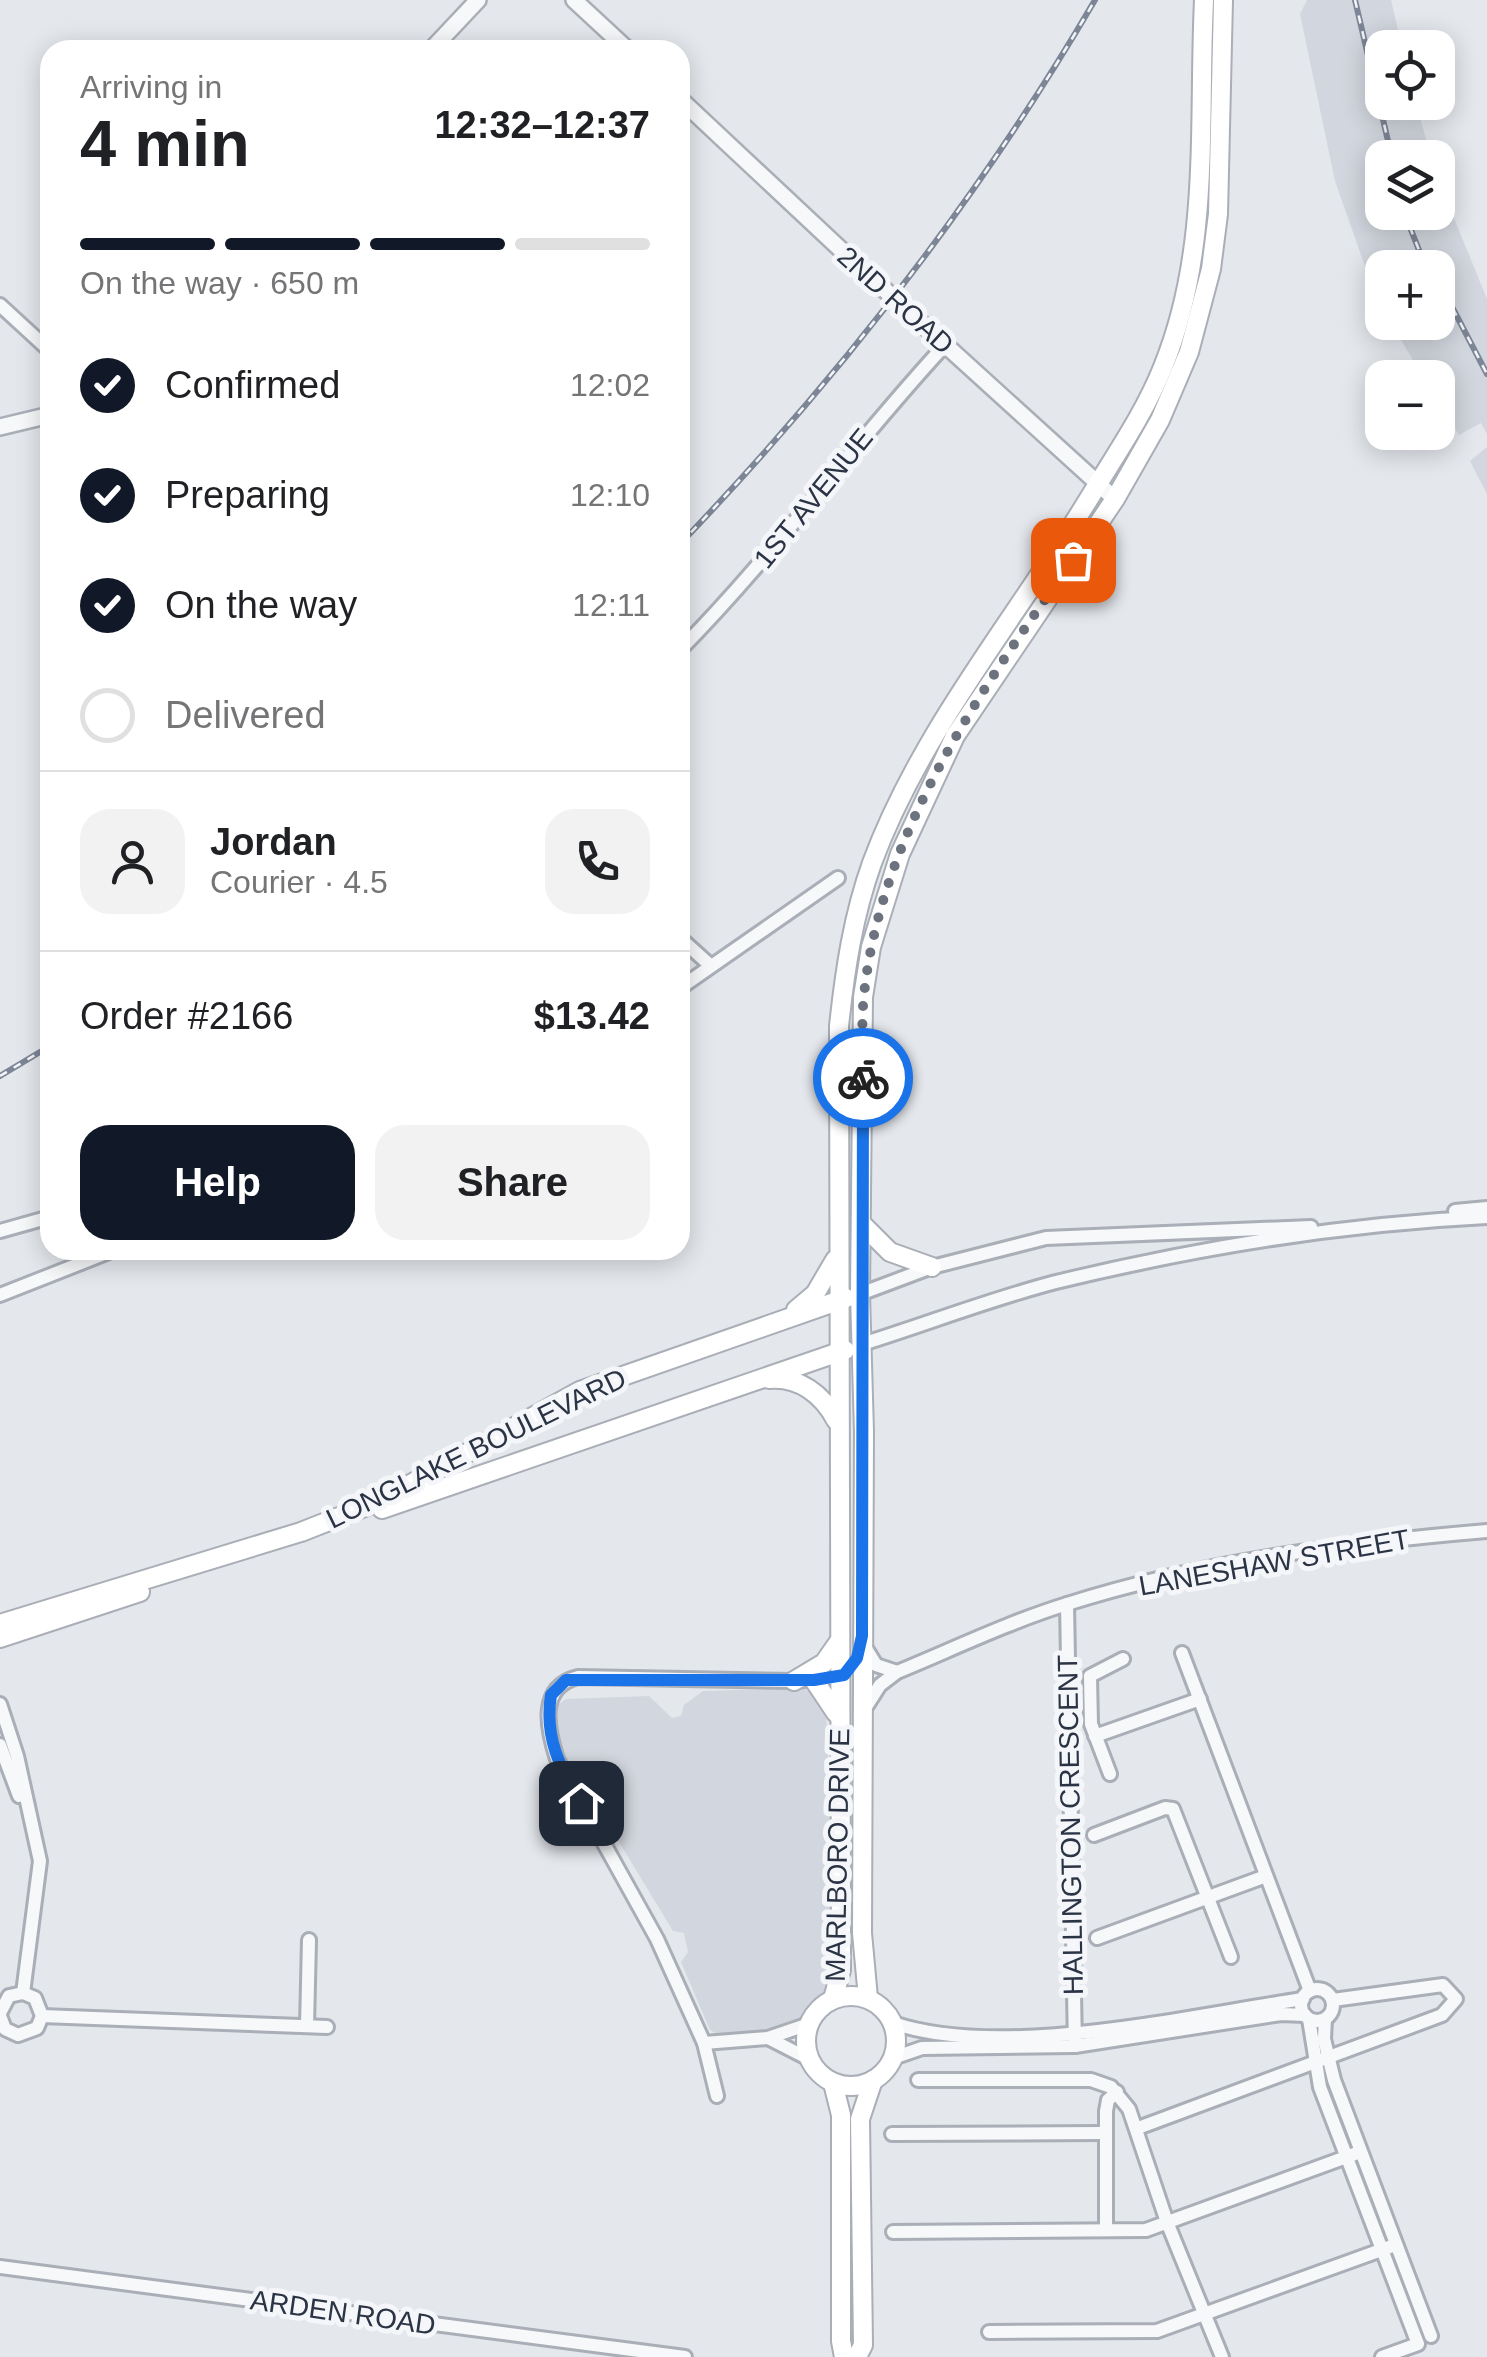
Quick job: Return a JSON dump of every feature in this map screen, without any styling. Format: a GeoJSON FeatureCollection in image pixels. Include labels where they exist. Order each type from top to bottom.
{"type":"FeatureCollection","features":[{"type":"Feature","properties":{"kind":"main road","name":"MARLBORO DRIVE"},"geometry":{"type":"LineString","coordinates":[[833,1999],[841,1970],[836,1420],[839,1026],[849,947],[872,864],[916,767],[1098,484],[1163,367],[1187,286],[1200,196],[1204,0]]}},
{"type":"Feature","properties":{"kind":"main road","name":"MARLBORO DRIVE"},"geometry":{"type":"LineString","coordinates":[[868,1998],[862,1947],[864,1432],[859,1345],[863,998],[890,882],[955,736],[1114,500],[1176,387],[1211,269],[1219,196],[1223,0]]}},
{"type":"Feature","properties":{"kind":"main road"},"geometry":{"type":"LineString","coordinates":[[862,1224],[902,1259],[932,1267]]}},
{"type":"Feature","properties":{"kind":"main road"},"geometry":{"type":"LineString","coordinates":[[783,1319],[816,1294],[838,1254]]}},
{"type":"Feature","properties":{"kind":"main road","name":"LONGLAKE BOULEVARD"},"geometry":{"type":"LineString","coordinates":[[0,1638],[381,1505],[580,1391],[860,1294]]}},
{"type":"Feature","properties":{"kind":"main road","name":"LONGLAKE BOULEVARD"},"geometry":{"type":"LineString","coordinates":[[0,1624],[302,1532],[859,1345]]}},
{"type":"Feature","properties":{"kind":"main road"},"geometry":{"type":"LineString","coordinates":[[751,1382],[777,1378],[807,1387],[828,1406],[836,1420]]}},
{"type":"Feature","properties":{"kind":"main road"},"geometry":{"type":"LineString","coordinates":[[794,1681],[824,1664],[838,1642]]}},
{"type":"Feature","properties":{"kind":"main road"},"geometry":{"type":"LineString","coordinates":[[838,1677],[854,1665],[861,1642]]}},
{"type":"Feature","properties":{"kind":"main road"},"geometry":{"type":"LineString","coordinates":[[814,1680],[838,1718]]}},
{"type":"Feature","properties":{"kind":"main road"},"geometry":{"type":"LineString","coordinates":[[857,2357],[864,2345],[860,2118],[873,2080],[893,2058],[897,2040],[893,2023],[868,1998],[851,1995],[818,2008],[808,2024],[808,2058],[818,2074],[851,2087],[873,2080]]}},
{"type":"Feature","properties":{"kind":"main road"},"geometry":{"type":"LineString","coordinates":[[834,2083],[841,2115],[840,2341],[844,2357]]}},
{"type":"Feature","properties":{"kind":"street"},"geometry":{"type":"LineString","coordinates":[[440,40],[478,0]]}},
{"type":"Feature","properties":{"kind":"street"},"geometry":{"type":"LineString","coordinates":[[574,0],[617,40]]}},
{"type":"Feature","properties":{"kind":"street","name":"2ND ROAD"},"geometry":{"type":"LineString","coordinates":[[690,108],[1114,500]]}},
{"type":"Feature","properties":{"kind":"street"},"geometry":{"type":"LineString","coordinates":[[0,305],[40,342]]}},
{"type":"Feature","properties":{"kind":"street","name":"1ST AVENUE"},"geometry":{"type":"LineString","coordinates":[[690,639],[763,560],[864,434],[945,345]]}},
{"type":"Feature","properties":{"kind":"street"},"geometry":{"type":"LineString","coordinates":[[0,427],[40,417]]}},
{"type":"Feature","properties":{"kind":"street"},"geometry":{"type":"LineString","coordinates":[[690,981],[838,878]]}},
{"type":"Feature","properties":{"kind":"street"},"geometry":{"type":"LineString","coordinates":[[690,947],[711,966]]}},
{"type":"Feature","properties":{"kind":"street"},"geometry":{"type":"LineString","coordinates":[[859,1345],[1053,1283],[1336,1229],[1487,1208]]}},
{"type":"Feature","properties":{"kind":"street"},"geometry":{"type":"LineString","coordinates":[[860,1294],[932,1267],[1046,1238],[1336,1229],[1487,1217]]}},
{"type":"Feature","properties":{"kind":"street"},"geometry":{"type":"LineString","coordinates":[[0,1230],[40,1220]]}},
{"type":"Feature","properties":{"kind":"street"},"geometry":{"type":"LineString","coordinates":[[0,1295],[86,1260]]}},
{"type":"Feature","properties":{"kind":"street"},"geometry":{"type":"LineString","coordinates":[[0,1285],[80,1262]]}},
{"type":"Feature","properties":{"kind":"street","name":"LANESHAW STREET"},"geometry":{"type":"LineString","coordinates":[[863,1712],[880,1685],[897,1672],[1067,1604],[1218,1566],[1403,1538],[1487,1531]]}},
{"type":"Feature","properties":{"kind":"street","name":"HALLINGTON CRESCENT"},"geometry":{"type":"LineString","coordinates":[[1067,1604],[1074,2039]]}},
{"type":"Feature","properties":{"kind":"street"},"geometry":{"type":"LineString","coordinates":[[861,1642],[876,1665],[897,1672]]}},
{"type":"Feature","properties":{"kind":"street"},"geometry":{"type":"LineString","coordinates":[[1182,1653],[1306,1995],[1313,2062],[1353,2154],[1424,2340],[1382,2357]]}},
{"type":"Feature","properties":{"kind":"street"},"geometry":{"type":"LineString","coordinates":[[1110,1774],[1089,1717],[1090,1676],[1123,1658]]}},
{"type":"Feature","properties":{"kind":"street"},"geometry":{"type":"LineString","coordinates":[[717,2096],[704,2043],[619,1864],[557,1760],[550,1729],[551,1695],[557,1686],[578,1678],[794,1681],[838,1677]]}},
{"type":"Feature","properties":{"kind":"street"},"geometry":{"type":"LineString","coordinates":[[1095,1736],[1200,1699]]}},
{"type":"Feature","properties":{"kind":"street"},"geometry":{"type":"LineString","coordinates":[[0,1704],[17,1756],[40,1874],[23,1993]]}},
{"type":"Feature","properties":{"kind":"street"},"geometry":{"type":"LineString","coordinates":[[0,1745],[34,1836]]}},
{"type":"Feature","properties":{"kind":"street"},"geometry":{"type":"LineString","coordinates":[[1094,1836],[1173,1809],[1231,1958]]}},
{"type":"Feature","properties":{"kind":"street"},"geometry":{"type":"LineString","coordinates":[[1097,1938],[1266,1876]]}},
{"type":"Feature","properties":{"kind":"street"},"geometry":{"type":"LineString","coordinates":[[307,2026],[309,1940]]}},
{"type":"Feature","properties":{"kind":"street"},"geometry":{"type":"LineString","coordinates":[[1138,2128],[1442,2016],[1456,1999],[1443,1985],[1333,2000]]}},
{"type":"Feature","properties":{"kind":"street"},"geometry":{"type":"LineString","coordinates":[[893,2023],[946,2036],[1074,2039],[1326,1992],[1333,2000],[1332,2011],[1325,2020],[1328,2058],[1353,2154]]}},
{"type":"Feature","properties":{"kind":"street"},"geometry":{"type":"LineString","coordinates":[[23,1993],[40,2003],[42,2016],[37,2028],[18,2035],[6,2029],[0,2015],[9,1996],[23,1993]]}},
{"type":"Feature","properties":{"kind":"street"},"geometry":{"type":"LineString","coordinates":[[893,2058],[922,2048],[1074,2039],[1281,2014],[1325,2020]]}},
{"type":"Feature","properties":{"kind":"street"},"geometry":{"type":"LineString","coordinates":[[42,2016],[327,2027]]}},
{"type":"Feature","properties":{"kind":"street"},"geometry":{"type":"LineString","coordinates":[[704,2043],[768,2038],[808,2024]]}},
{"type":"Feature","properties":{"kind":"street"},"geometry":{"type":"LineString","coordinates":[[768,2038],[808,2058]]}},
{"type":"Feature","properties":{"kind":"street"},"geometry":{"type":"LineString","coordinates":[[918,2080],[1091,2080],[1118,2092],[1138,2128],[1167,2222],[1222,2357]]}},
{"type":"Feature","properties":{"kind":"street"},"geometry":{"type":"LineString","coordinates":[[1106,2230],[1105,2133],[1108,2100],[1118,2092]]}},
{"type":"Feature","properties":{"kind":"street"},"geometry":{"type":"LineString","coordinates":[[892,2134],[1105,2133]]}},
{"type":"Feature","properties":{"kind":"street"},"geometry":{"type":"LineString","coordinates":[[893,2232],[1146,2230],[1353,2154]]}},
{"type":"Feature","properties":{"kind":"street"},"geometry":{"type":"LineString","coordinates":[[989,2332],[1157,2331],[1389,2248]]}},
{"type":"Feature","properties":{"kind":"street","name":"ARDEN ROAD"},"geometry":{"type":"LineString","coordinates":[[0,2266],[685,2357]]}},
{"type":"Feature","properties":{"kind":"shaded area"},"geometry":{"type":"Polygon","coordinates":[[[1307,0],[1391,0],[1398,30],[1365,30],[1365,120],[1421,120],[1426,140],[1365,140],[1365,230],[1455,230],[1455,221],[1487,299],[1487,434],[1481,423],[1459,435],[1455,429],[1455,360],[1413,360],[1401,340],[1455,340],[1455,250],[1365,250],[1365,266],[1335,181],[1300,14],[1307,0]]]}},
{"type":"Feature","properties":{"kind":"shaded area"},"geometry":{"type":"Polygon","coordinates":[[[1487,447],[1487,494],[1470,461],[1487,447]]]}},
{"type":"Feature","properties":{"kind":"shaded area"},"geometry":{"type":"Polygon","coordinates":[[[803,1688],[815,1694],[826,1712],[832,1839],[830,1985],[796,2024],[779,2034],[747,2031],[721,2036],[710,2030],[681,1962],[688,1952],[684,1933],[673,1931],[610,1827],[580,1788],[562,1752],[556,1722],[558,1705],[566,1699],[649,1696],[672,1718],[681,1716],[684,1705],[703,1691],[803,1688]]]}},
{"type":"Feature","properties":{"kind":"railway"},"geometry":{"type":"LineString","coordinates":[[690,533],[795,418],[903,284],[1004,145],[1095,0]]}},
{"type":"Feature","properties":{"kind":"railway"},"geometry":{"type":"LineString","coordinates":[[1355,0],[1388,140]]}},
{"type":"Feature","properties":{"kind":"railway"},"geometry":{"type":"LineString","coordinates":[[1411,230],[1419,250]]}},
{"type":"Feature","properties":{"kind":"railway"},"geometry":{"type":"LineString","coordinates":[[1455,313],[1487,374]]}},
{"type":"Feature","properties":{"kind":"railway"},"geometry":{"type":"LineString","coordinates":[[0,1076],[40,1052]]}},
{"type":"Feature","properties":{"kind":"way so far"},"geometry":{"type":"LineString","coordinates":[[863,1078],[867,971],[900,854],[955,736],[1073,560]]}},
{"type":"Feature","properties":{"kind":"route"},"geometry":{"type":"LineString","coordinates":[[581,1803],[557,1760],[550,1729],[551,1695],[566,1680],[814,1680],[844,1675],[854,1665],[861,1648],[864,1432],[859,1345],[863,1078]]}}]}
